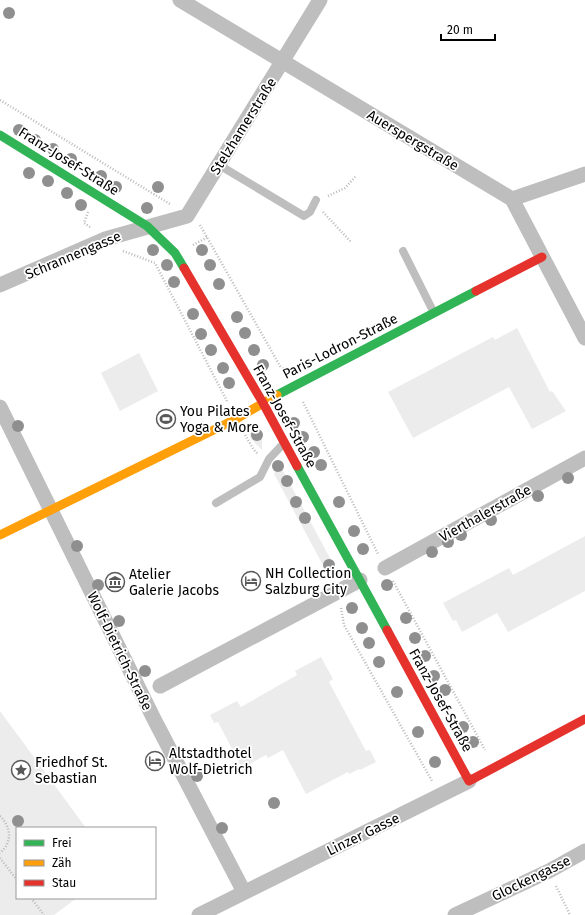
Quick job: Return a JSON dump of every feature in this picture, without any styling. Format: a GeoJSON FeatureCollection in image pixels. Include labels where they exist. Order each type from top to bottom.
{"type":"FeatureCollection","features":[{"type":"Feature","properties":{"kind":"street","name":"Auerspergstraße"},"geometry":{"type":"LineString","coordinates":[[180,0],[512,199]]}},
{"type":"Feature","properties":{"kind":"street","name":"Stelzhamerstraße"},"geometry":{"type":"LineString","coordinates":[[147,226],[188,216],[320,0]]}},
{"type":"Feature","properties":{"kind":"street","name":"Franz-Josef-Straße"},"geometry":{"type":"LineString","coordinates":[[0,135],[147,226],[175,253],[263,403],[470,781]]}},
{"type":"Feature","properties":{"kind":"street"},"geometry":{"type":"LineString","coordinates":[[585,174],[512,199],[585,338]]}},
{"type":"Feature","properties":{"kind":"street","name":"Schrannengasse"},"geometry":{"type":"LineString","coordinates":[[0,285],[105,239],[147,226]]}},
{"type":"Feature","properties":{"kind":"street","name":"Paris-Lodron-Straße"},"geometry":{"type":"LineString","coordinates":[[0,535],[236,419],[294,385],[542,257]]}},
{"type":"Feature","properties":{"kind":"street","name":"Wolf-Dietrich-Straße"},"geometry":{"type":"LineString","coordinates":[[0,407],[154,719],[254,892]]}},
{"type":"Feature","properties":{"kind":"street","name":"Vierthalerstraße"},"geometry":{"type":"LineString","coordinates":[[386,568],[585,458]]}},
{"type":"Feature","properties":{"kind":"street"},"geometry":{"type":"LineString","coordinates":[[160,686],[360,580]]}},
{"type":"Feature","properties":{"kind":"street"},"geometry":{"type":"LineString","coordinates":[[470,781],[585,719]]}},
{"type":"Feature","properties":{"kind":"street","name":"Linzer Gasse"},"geometry":{"type":"LineString","coordinates":[[199,915],[254,892],[470,781]]}},
{"type":"Feature","properties":{"kind":"street","name":"Glockengasse"},"geometry":{"type":"LineString","coordinates":[[455,915],[549,871],[585,851]]}},
{"type":"Feature","properties":{"kind":"lane"},"geometry":{"type":"LineString","coordinates":[[219,165],[304,216],[310,212],[316,200]]}},
{"type":"Feature","properties":{"kind":"lane"},"geometry":{"type":"LineString","coordinates":[[403,251],[434,313]]}},
{"type":"Feature","properties":{"kind":"lane"},"geometry":{"type":"LineString","coordinates":[[216,503],[260,478],[269,459],[284,442]]}},
{"type":"Feature","properties":{"kind":"path"},"geometry":{"type":"LineString","coordinates":[[0,100],[167,202]]}},
{"type":"Feature","properties":{"kind":"path"},"geometry":{"type":"LineString","coordinates":[[351,242],[318,206],[316,200],[330,196],[345,188],[356,176]]}},
{"type":"Feature","properties":{"kind":"path"},"geometry":{"type":"LineString","coordinates":[[202,226],[280,366],[286,370]]}},
{"type":"Feature","properties":{"kind":"path"},"geometry":{"type":"LineString","coordinates":[[118,248],[155,263],[226,400]]}},
{"type":"Feature","properties":{"kind":"path"},"geometry":{"type":"LineString","coordinates":[[302,400],[386,568],[485,750],[482,756]]}},
{"type":"Feature","properties":{"kind":"path"},"geometry":{"type":"LineString","coordinates":[[242,430],[254,450]]}},
{"type":"Feature","properties":{"kind":"path"},"geometry":{"type":"LineString","coordinates":[[338,592],[344,625],[440,796]]}},
{"type":"Feature","properties":{"kind":"path"},"geometry":{"type":"LineString","coordinates":[[0,816],[6,823],[9,832],[8,841],[0,853]]}},
{"type":"Feature","properties":{"kind":"path"},"geometry":{"type":"LineString","coordinates":[[0,858],[16,879]]}},
{"type":"Feature","properties":{"kind":"path"},"geometry":{"type":"LineString","coordinates":[[549,871],[570,915]]}},
{"type":"Feature","properties":{"kind":"path"},"geometry":{"type":"LineString","coordinates":[[32,899],[44,915]]}},
{"type":"Feature","properties":{"kind":"shaded area"},"geometry":{"type":"Polygon","coordinates":[[[517,328],[550,392],[552,391],[566,411],[532,429],[509,387],[413,438],[388,392],[493,337],[495,340],[517,328]]]}},
{"type":"Feature","properties":{"kind":"shaded area"},"geometry":{"type":"Polygon","coordinates":[[[139,353],[158,391],[120,411],[101,373],[139,353]]]}},
{"type":"Feature","properties":{"kind":"shaded area"},"geometry":{"type":"Polygon","coordinates":[[[247,427],[254,428],[262,433],[262,450],[251,439],[247,427]]]}},
{"type":"Feature","properties":{"kind":"shaded area"},"geometry":{"type":"Polygon","coordinates":[[[276,469],[282,469],[331,560],[331,567],[324,567],[274,474],[276,469]]]}},
{"type":"Feature","properties":{"kind":"shaded area"},"geometry":{"type":"Polygon","coordinates":[[[585,536],[585,591],[508,632],[497,613],[462,632],[456,620],[453,621],[443,603],[509,568],[513,575],[585,536]]]}},
{"type":"Feature","properties":{"kind":"shaded area"},"geometry":{"type":"Polygon","coordinates":[[[321,657],[333,679],[329,682],[366,751],[370,750],[376,762],[349,774],[348,772],[306,794],[283,750],[268,758],[266,755],[242,768],[218,722],[214,723],[210,715],[237,701],[241,707],[297,675],[295,671],[321,657]]]}},
{"type":"Feature","properties":{"kind":"shaded area","name":"Friedhof St. Sebastian"},"geometry":{"type":"Polygon","coordinates":[[[0,711],[85,827],[16,827],[16,899],[76,899],[54,915],[0,915],[0,711]]]}},
{"type":"Feature","properties":{"kind":"traffic: fast"},"geometry":{"type":"LineString","coordinates":[[0,135],[147,226],[175,253],[184,268]]}},
{"type":"Feature","properties":{"kind":"traffic: fast"},"geometry":{"type":"LineString","coordinates":[[277,395],[476,291]]}},
{"type":"Feature","properties":{"kind":"traffic: fast"},"geometry":{"type":"LineString","coordinates":[[297,466],[387,630]]}},
{"type":"Feature","properties":{"kind":"traffic: slow"},"geometry":{"type":"LineString","coordinates":[[0,535],[236,419],[277,395]]}},
{"type":"Feature","properties":{"kind":"traffic: jam"},"geometry":{"type":"LineString","coordinates":[[476,291],[542,257]]}},
{"type":"Feature","properties":{"kind":"traffic: jam"},"geometry":{"type":"LineString","coordinates":[[184,268],[263,403],[297,466]]}},
{"type":"Feature","properties":{"kind":"traffic: jam"},"geometry":{"type":"LineString","coordinates":[[387,630],[469,781],[585,719]]}},
{"type":"Feature","properties":{"kind":"place","name":"You Pilates Yoga & More"},"geometry":{"type":"Point","coordinates":[166,419]}},
{"type":"Feature","properties":{"kind":"place","name":"NH Collection Salzburg City"},"geometry":{"type":"Point","coordinates":[251,581]}},
{"type":"Feature","properties":{"kind":"place","name":"Atelier Galerie Jacobs"},"geometry":{"type":"Point","coordinates":[115,582]}},
{"type":"Feature","properties":{"kind":"place","name":"Altstadthotel Wolf-Dietrich"},"geometry":{"type":"Point","coordinates":[155,761]}},
{"type":"Feature","properties":{"kind":"place","name":"Friedhof St. Sebastian"},"geometry":{"type":"Point","coordinates":[21,770]}}]}
